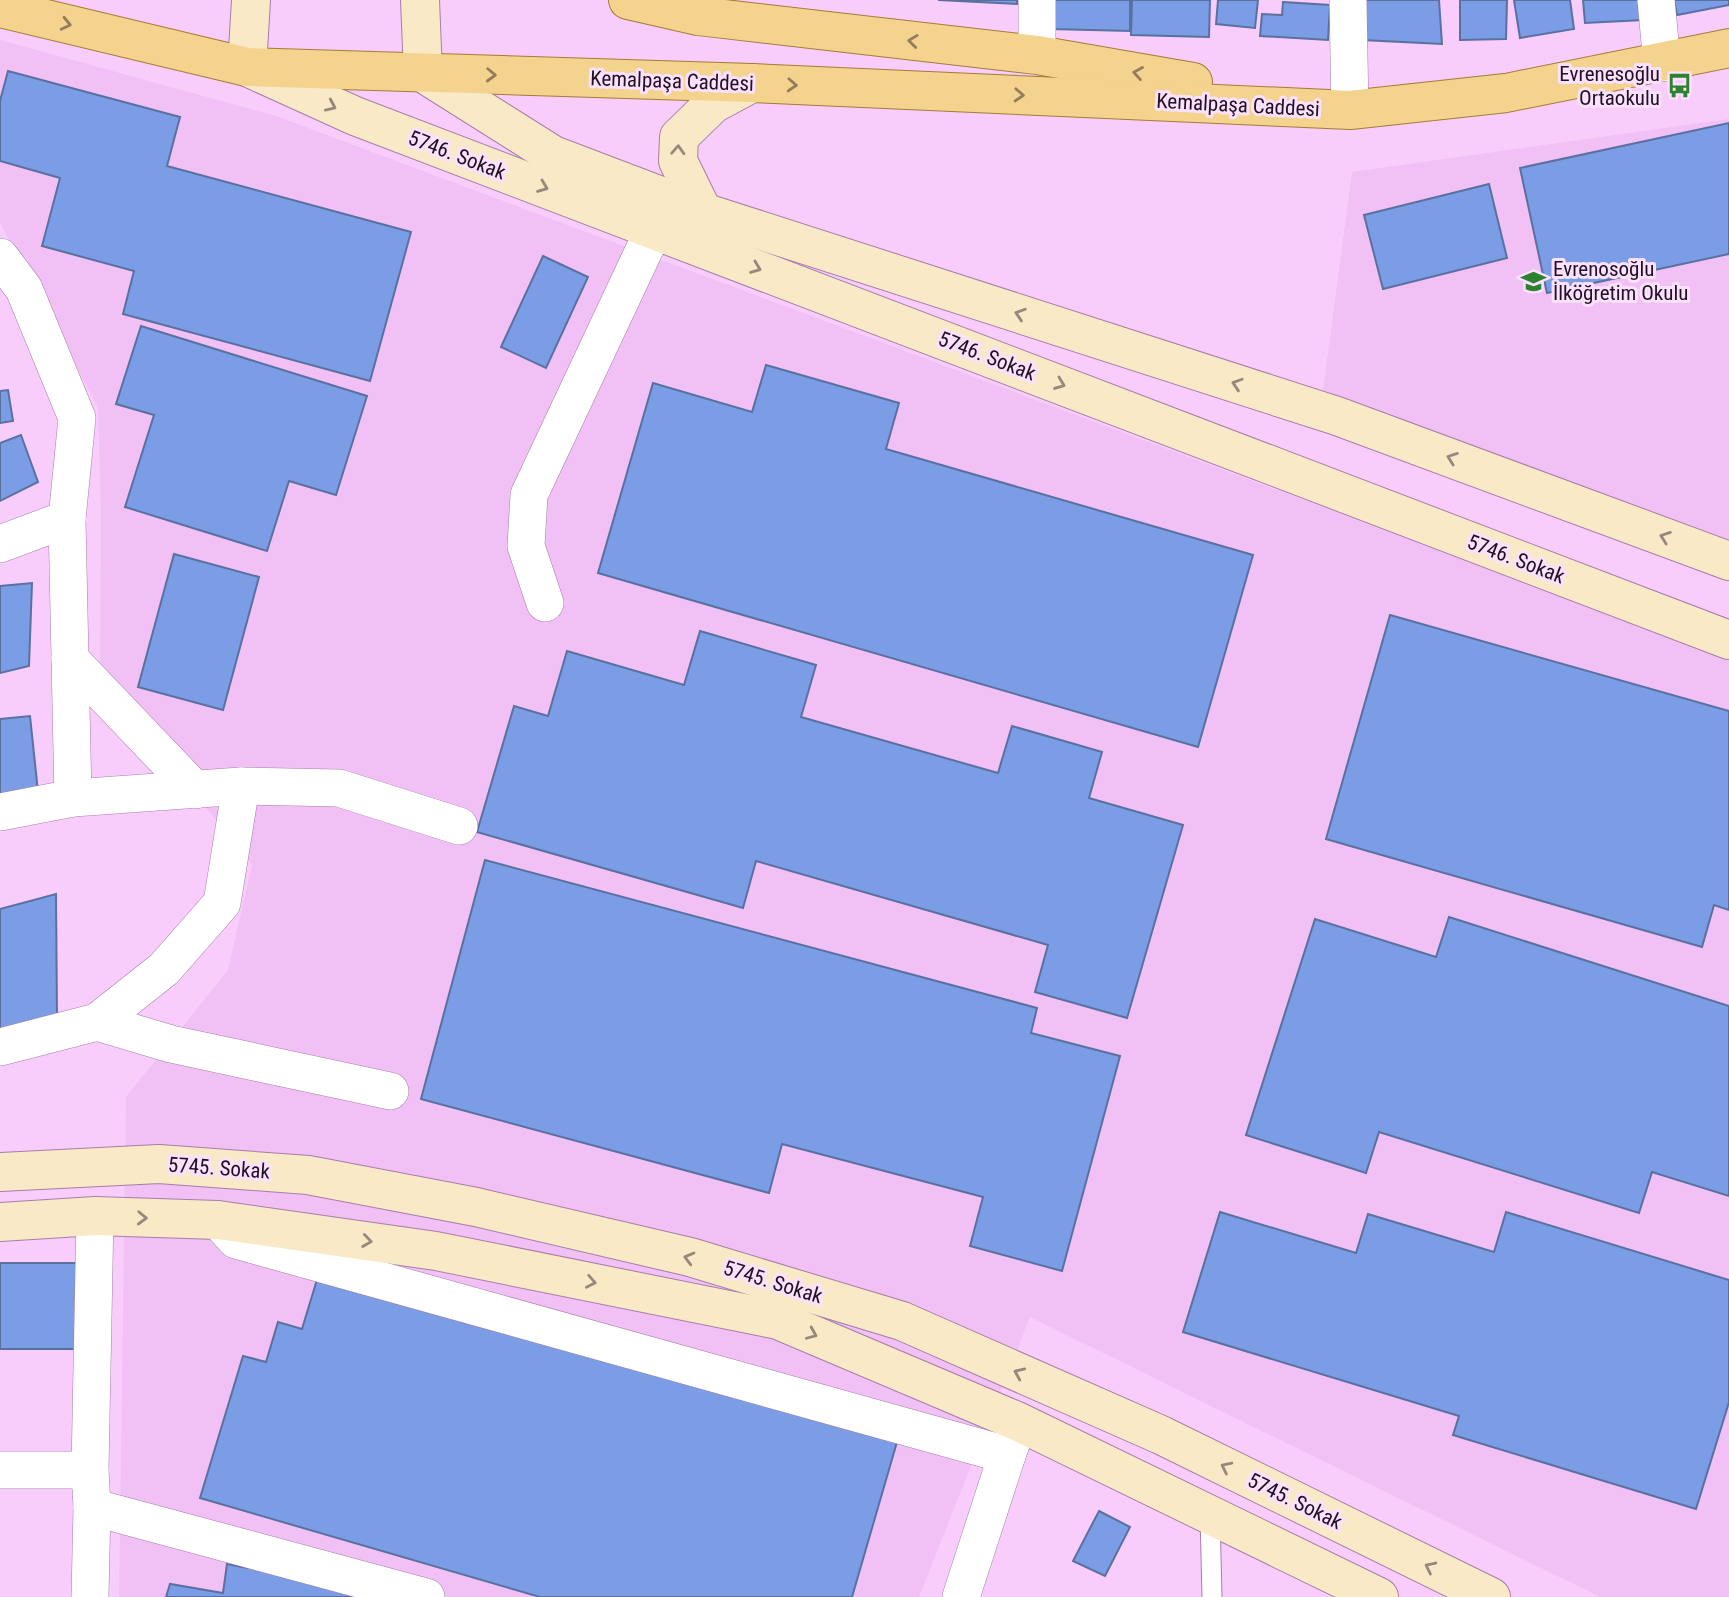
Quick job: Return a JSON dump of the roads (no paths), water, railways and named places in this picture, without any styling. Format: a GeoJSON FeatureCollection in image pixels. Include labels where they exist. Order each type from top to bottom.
{"type":"FeatureCollection","features":[{"type":"Feature","properties":{"kind":"main road","name":"Kemalpaşa Caddesi"},"geometry":{"type":"LineString","coordinates":[[628,0],[698,16],[1037,55],[1350,110]]}},
{"type":"Feature","properties":{"kind":"main road","name":"Kemalpaşa Caddesi"},"geometry":{"type":"LineString","coordinates":[[0,8],[247,67],[752,83],[1350,110],[1506,93],[1729,48]]}},
{"type":"Feature","properties":{"kind":"street"},"geometry":{"type":"LineString","coordinates":[[247,67],[251,0]]}},
{"type":"Feature","properties":{"kind":"street"},"geometry":{"type":"LineString","coordinates":[[421,0],[423,74]]}},
{"type":"Feature","properties":{"kind":"street"},"geometry":{"type":"LineString","coordinates":[[1037,0],[1037,55]]}},
{"type":"Feature","properties":{"kind":"street"},"geometry":{"type":"LineString","coordinates":[[1348,0],[1350,110]]}},
{"type":"Feature","properties":{"kind":"street"},"geometry":{"type":"LineString","coordinates":[[1656,0],[1662,63]]}},
{"type":"Feature","properties":{"kind":"street","name":"5746. Sokak"},"geometry":{"type":"LineString","coordinates":[[247,67],[355,116],[1729,640]]}},
{"type":"Feature","properties":{"kind":"street","name":"5746. Sokak"},"geometry":{"type":"LineString","coordinates":[[423,74],[553,155],[703,212],[1337,416],[1729,561]]}},
{"type":"Feature","properties":{"kind":"street"},"geometry":{"type":"LineString","coordinates":[[703,212],[678,161],[679,137],[713,104],[752,83]]}},
{"type":"Feature","properties":{"kind":"street"},"geometry":{"type":"LineString","coordinates":[[545,603],[526,546],[529,495],[654,229]]}},
{"type":"Feature","properties":{"kind":"street"},"geometry":{"type":"LineString","coordinates":[[0,257],[24,289],[77,418],[67,519],[73,798]]}},
{"type":"Feature","properties":{"kind":"street"},"geometry":{"type":"LineString","coordinates":[[0,544],[67,519]]}},
{"type":"Feature","properties":{"kind":"street"},"geometry":{"type":"LineString","coordinates":[[70,659],[195,790]]}},
{"type":"Feature","properties":{"kind":"street"},"geometry":{"type":"LineString","coordinates":[[0,1047],[97,1022],[164,969],[222,903],[241,786]]}},
{"type":"Feature","properties":{"kind":"street"},"geometry":{"type":"LineString","coordinates":[[0,812],[73,798],[241,786],[339,789],[458,826]]}},
{"type":"Feature","properties":{"kind":"street"},"geometry":{"type":"LineString","coordinates":[[97,1022],[171,1044],[390,1091]]}},
{"type":"Feature","properties":{"kind":"street","name":"5745. Sokak"},"geometry":{"type":"LineString","coordinates":[[0,1172],[159,1164],[308,1175],[475,1206],[690,1257],[902,1321],[1161,1435],[1492,1597]]}},
{"type":"Feature","properties":{"kind":"street"},"geometry":{"type":"LineString","coordinates":[[90,1597],[95,1216]]}},
{"type":"Feature","properties":{"kind":"street","name":"5745. Sokak"},"geometry":{"type":"LineString","coordinates":[[0,1222],[95,1216],[218,1220],[436,1251],[778,1320],[1013,1439],[1210,1514],[1379,1597]]}},
{"type":"Feature","properties":{"kind":"street"},"geometry":{"type":"LineString","coordinates":[[218,1220],[236,1240],[1013,1439],[961,1597]]}},
{"type":"Feature","properties":{"kind":"street"},"geometry":{"type":"LineString","coordinates":[[0,1471],[90,1470]]}},
{"type":"Feature","properties":{"kind":"street"},"geometry":{"type":"LineString","coordinates":[[92,1507],[426,1597]]}},
{"type":"Feature","properties":{"kind":"lane"},"geometry":{"type":"LineString","coordinates":[[1210,1514],[1212,1597]]}},
{"type":"Feature","properties":{"kind":"place","name":"Evrenesoğlu Ortaokulu"},"geometry":{"type":"Point","coordinates":[1680,86]}},
{"type":"Feature","properties":{"kind":"place","name":"Evrenosoğlu İlköğretim Okulu"},"geometry":{"type":"Point","coordinates":[1533,281]}}]}
